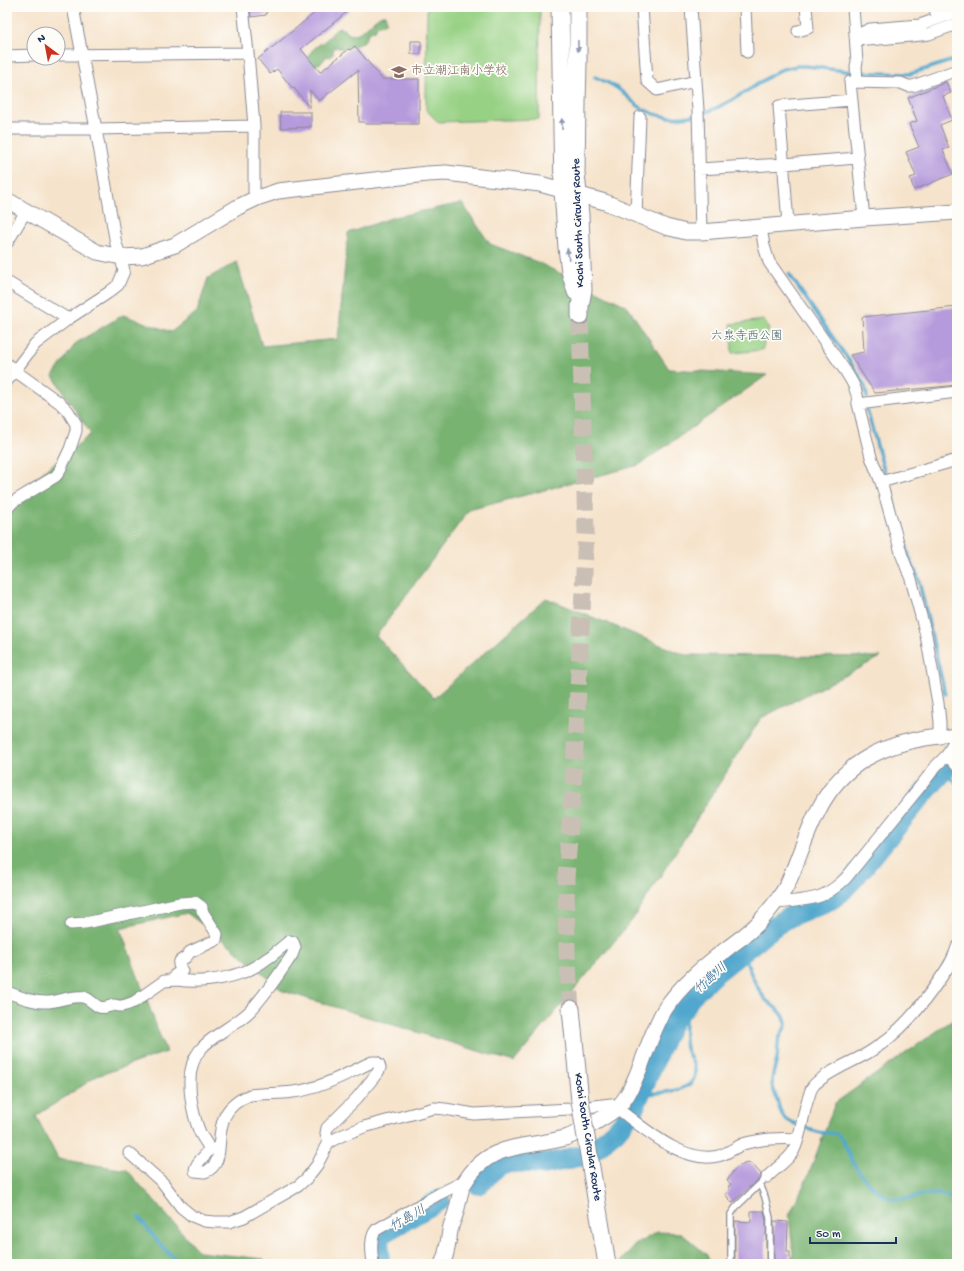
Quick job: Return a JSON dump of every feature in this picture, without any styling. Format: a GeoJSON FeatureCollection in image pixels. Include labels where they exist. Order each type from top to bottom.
{"type":"FeatureCollection","features":[{"type":"Feature","properties":{"kind":"main road","name":"Kochi South Circular Route"},"geometry":{"type":"LineString","coordinates":[[560,7],[570,192],[580,216],[582,290],[580,311]]}},
{"type":"Feature","properties":{"kind":"main road","name":"Kochi South Circular Route"},"geometry":{"type":"LineString","coordinates":[[570,192],[576,173],[578,7]]}},
{"type":"Feature","properties":{"kind":"main road","name":"Kochi South Circular Route"},"geometry":{"type":"LineString","coordinates":[[570,1009],[580,1102],[607,1264]]}},
{"type":"Feature","properties":{"kind":"street"},"geometry":{"type":"LineString","coordinates":[[7,380],[11,367],[35,344],[68,319],[108,293],[118,284],[124,271],[116,244],[73,7]]}},
{"type":"Feature","properties":{"kind":"street"},"geometry":{"type":"LineString","coordinates":[[243,7],[254,126],[254,191],[257,198]]}},
{"type":"Feature","properties":{"kind":"street"},"geometry":{"type":"LineString","coordinates":[[642,7],[647,81],[657,90],[696,81]]}},
{"type":"Feature","properties":{"kind":"street"},"geometry":{"type":"LineString","coordinates":[[692,7],[701,232]]}},
{"type":"Feature","properties":{"kind":"street"},"geometry":{"type":"LineString","coordinates":[[745,7],[747,52]]}},
{"type":"Feature","properties":{"kind":"street"},"geometry":{"type":"LineString","coordinates":[[798,31],[808,28],[806,7]]}},
{"type":"Feature","properties":{"kind":"street"},"geometry":{"type":"LineString","coordinates":[[853,7],[857,76],[850,82],[864,218]]}},
{"type":"Feature","properties":{"kind":"street"},"geometry":{"type":"LineString","coordinates":[[935,7],[937,19]]}},
{"type":"Feature","properties":{"kind":"street"},"geometry":{"type":"LineString","coordinates":[[921,30],[937,19],[957,12]]}},
{"type":"Feature","properties":{"kind":"street"},"geometry":{"type":"LineString","coordinates":[[855,36],[870,29],[921,30],[929,34],[957,24]]}},
{"type":"Feature","properties":{"kind":"street"},"geometry":{"type":"LineString","coordinates":[[66,55],[248,53]]}},
{"type":"Feature","properties":{"kind":"street"},"geometry":{"type":"LineString","coordinates":[[7,56],[26,55]]}},
{"type":"Feature","properties":{"kind":"street"},"geometry":{"type":"LineString","coordinates":[[857,76],[913,86],[957,70]]}},
{"type":"Feature","properties":{"kind":"street"},"geometry":{"type":"LineString","coordinates":[[788,224],[779,106],[852,100]]}},
{"type":"Feature","properties":{"kind":"street"},"geometry":{"type":"LineString","coordinates":[[636,215],[640,117]]}},
{"type":"Feature","properties":{"kind":"street"},"geometry":{"type":"LineString","coordinates":[[7,129],[254,126]]}},
{"type":"Feature","properties":{"kind":"street"},"geometry":{"type":"LineString","coordinates":[[699,169],[857,158]]}},
{"type":"Feature","properties":{"kind":"street"},"geometry":{"type":"LineString","coordinates":[[7,200],[97,252],[121,257],[142,256],[175,245],[238,207],[257,198],[278,191],[414,175],[446,174],[540,184],[604,202],[666,227],[686,232],[957,212]]}},
{"type":"Feature","properties":{"kind":"street"},"geometry":{"type":"LineString","coordinates":[[7,243],[26,211]]}},
{"type":"Feature","properties":{"kind":"street"},"geometry":{"type":"LineString","coordinates":[[761,227],[764,246],[769,262],[854,385],[871,457],[902,556],[911,579],[926,635],[938,703],[940,736]]}},
{"type":"Feature","properties":{"kind":"street"},"geometry":{"type":"LineString","coordinates":[[7,282],[68,319]]}},
{"type":"Feature","properties":{"kind":"street"},"geometry":{"type":"LineString","coordinates":[[7,509],[13,502],[56,476],[70,449],[77,428],[68,411],[60,403],[11,367]]}},
{"type":"Feature","properties":{"kind":"street"},"geometry":{"type":"LineString","coordinates":[[858,404],[957,392]]}},
{"type":"Feature","properties":{"kind":"street"},"geometry":{"type":"LineString","coordinates":[[880,482],[957,460]]}},
{"type":"Feature","properties":{"kind":"street"},"geometry":{"type":"LineString","coordinates":[[624,1114],[626,1097],[632,1088],[650,1040],[665,1009],[678,992],[701,970],[760,922],[775,903],[787,886],[817,812],[831,788],[850,768],[876,752],[896,745],[927,738],[957,735],[952,761],[936,766],[846,878],[835,888],[821,896],[791,902],[775,903]]}},
{"type":"Feature","properties":{"kind":"street"},"geometry":{"type":"LineString","coordinates":[[71,924],[85,923],[180,903],[195,902],[202,908],[202,912],[217,934],[217,937],[216,940],[190,952],[180,960],[179,965],[182,971],[175,975],[177,980]]}},
{"type":"Feature","properties":{"kind":"street"},"geometry":{"type":"LineString","coordinates":[[7,992],[42,1002],[82,996],[102,1008],[115,1005],[118,1006],[134,1002],[164,981],[194,981],[241,973],[269,958],[290,941],[293,942],[294,951],[256,1004],[239,1020],[206,1042],[198,1053],[191,1070],[190,1086],[198,1130],[209,1149],[207,1154],[196,1166],[195,1171],[208,1171],[219,1158],[220,1133],[223,1118],[230,1107],[243,1097],[304,1090],[335,1079],[372,1062],[376,1062],[379,1064],[380,1068],[378,1072],[353,1102],[328,1128],[326,1133],[329,1142]]}},
{"type":"Feature","properties":{"kind":"street"},"geometry":{"type":"LineString","coordinates":[[763,1180],[790,1155],[798,1139],[805,1106],[812,1088],[824,1078],[872,1050],[892,1036],[923,1003],[950,964],[957,947]]}},
{"type":"Feature","properties":{"kind":"street"},"geometry":{"type":"LineString","coordinates":[[129,1153],[163,1183],[185,1212],[204,1221],[229,1222],[244,1217],[298,1186],[307,1178],[317,1165],[329,1142],[364,1127],[434,1108],[474,1114],[570,1109],[611,1104],[681,1152],[708,1157],[718,1156],[749,1143],[780,1138],[798,1139]]}},
{"type":"Feature","properties":{"kind":"street"},"geometry":{"type":"LineString","coordinates":[[442,1264],[463,1186],[478,1166],[498,1152],[521,1145],[566,1138],[598,1120],[624,1114]]}},
{"type":"Feature","properties":{"kind":"street"},"geometry":{"type":"LineString","coordinates":[[372,1264],[372,1243],[374,1232],[376,1230],[439,1194],[468,1180]]}},
{"type":"Feature","properties":{"kind":"lane"},"geometry":{"type":"LineString","coordinates":[[731,1264],[732,1214],[736,1207],[763,1180]]}},
{"type":"Feature","properties":{"kind":"lane"},"geometry":{"type":"LineString","coordinates":[[763,1180],[770,1218],[770,1264]]}},
{"type":"Feature","properties":{"kind":"green space"},"geometry":{"type":"Polygon","coordinates":[[[427,7],[540,7],[539,119],[438,122],[426,110],[427,7]]]}},
{"type":"Feature","properties":{"kind":"green space"},"geometry":{"type":"Polygon","coordinates":[[[382,15],[385,15],[386,18],[385,24],[379,25],[376,29],[366,35],[368,36],[363,42],[344,49],[333,48],[333,54],[330,57],[325,56],[325,59],[321,63],[312,66],[307,61],[310,53],[338,28],[340,27],[349,34],[358,33],[382,15]]]}},
{"type":"Feature","properties":{"kind":"green space"},"geometry":{"type":"Polygon","coordinates":[[[462,203],[490,244],[537,262],[627,306],[669,369],[767,375],[639,465],[469,510],[376,636],[434,698],[546,598],[685,655],[881,657],[761,718],[633,919],[514,1062],[283,991],[231,946],[187,913],[120,928],[166,1052],[97,1076],[36,1116],[58,1159],[127,1170],[199,1252],[264,1259],[262,1264],[7,1264],[7,501],[91,434],[53,376],[76,343],[123,315],[171,332],[197,312],[208,278],[237,262],[262,346],[338,339],[348,233],[394,217],[462,203]]]}},
{"type":"Feature","properties":{"kind":"green space","name":"六泉寺西公園"},"geometry":{"type":"Polygon","coordinates":[[[764,320],[769,329],[762,350],[732,353],[731,324],[764,320]]]}},
{"type":"Feature","properties":{"kind":"green space"},"geometry":{"type":"Polygon","coordinates":[[[957,1017],[957,1264],[793,1264],[789,1216],[809,1174],[835,1103],[957,1017]]]}},
{"type":"Feature","properties":{"kind":"green space"},"geometry":{"type":"Polygon","coordinates":[[[657,1232],[681,1233],[707,1255],[710,1264],[622,1264],[621,1261],[635,1245],[657,1232]]]}},
{"type":"Feature","properties":{"kind":"building"},"geometry":{"type":"Polygon","coordinates":[[[250,7],[267,7],[266,15],[251,17],[250,7]]]}},
{"type":"Feature","properties":{"kind":"building"},"geometry":{"type":"Polygon","coordinates":[[[322,7],[353,7],[301,49],[320,72],[355,46],[382,79],[419,79],[419,124],[365,124],[365,122],[359,122],[358,70],[319,101],[310,90],[310,108],[277,69],[270,74],[258,59],[322,7]]]}},
{"type":"Feature","properties":{"kind":"building"},"geometry":{"type":"Polygon","coordinates":[[[411,41],[421,41],[421,54],[411,54],[411,41]]]}},
{"type":"Feature","properties":{"kind":"building"},"geometry":{"type":"Polygon","coordinates":[[[946,82],[951,93],[943,96],[952,120],[940,125],[949,148],[943,150],[953,174],[914,190],[910,178],[916,176],[906,152],[919,147],[909,124],[917,121],[908,98],[946,82]]]}},
{"type":"Feature","properties":{"kind":"building"},"geometry":{"type":"Polygon","coordinates":[[[280,112],[311,112],[311,127],[281,128],[280,112]]]}},
{"type":"Feature","properties":{"kind":"building"},"geometry":{"type":"Polygon","coordinates":[[[957,307],[957,385],[875,393],[850,355],[864,352],[862,317],[957,307]]]}},
{"type":"Feature","properties":{"kind":"building"},"geometry":{"type":"Polygon","coordinates":[[[747,1163],[752,1164],[761,1174],[760,1178],[732,1203],[725,1194],[730,1189],[728,1187],[731,1184],[727,1181],[733,1171],[739,1166],[747,1163]]]}},
{"type":"Feature","properties":{"kind":"building"},"geometry":{"type":"Polygon","coordinates":[[[751,1211],[764,1211],[766,1221],[766,1263],[747,1262],[747,1264],[735,1264],[735,1221],[751,1222],[751,1211]]]}},
{"type":"Feature","properties":{"kind":"building"},"geometry":{"type":"Polygon","coordinates":[[[774,1221],[788,1222],[787,1252],[790,1252],[790,1264],[774,1263],[774,1221]]]}},
{"type":"Feature","properties":{"kind":"waterway"},"geometry":{"type":"LineString","coordinates":[[595,77],[614,86],[645,110],[663,116],[681,117],[698,115],[715,108],[748,91],[778,71],[797,66],[853,72],[910,74],[957,59]]}},
{"type":"Feature","properties":{"kind":"waterway"},"geometry":{"type":"LineString","coordinates":[[789,274],[859,375],[865,386],[867,397]]}},
{"type":"Feature","properties":{"kind":"waterway"},"geometry":{"type":"LineString","coordinates":[[867,410],[885,474]]}},
{"type":"Feature","properties":{"kind":"waterway"},"geometry":{"type":"LineString","coordinates":[[888,485],[910,559],[918,577],[945,694]]}},
{"type":"Feature","properties":{"kind":"waterway","name":"竹島川"},"geometry":{"type":"LineString","coordinates":[[478,1184],[483,1181],[493,1169],[503,1163],[528,1162],[545,1164],[574,1157],[586,1156],[615,1132],[632,1112],[669,1027],[677,1014],[685,1007],[690,997],[713,975],[776,925],[793,915],[832,899],[841,892],[957,756]]}},
{"type":"Feature","properties":{"kind":"waterway"},"geometry":{"type":"LineString","coordinates":[[945,770],[957,784]]}},
{"type":"Feature","properties":{"kind":"waterway"},"geometry":{"type":"LineString","coordinates":[[749,947],[747,962],[755,982],[766,1000],[778,1010],[785,1019],[785,1027],[778,1041],[777,1058],[772,1084],[780,1110],[784,1117],[796,1124]]}},
{"type":"Feature","properties":{"kind":"waterway"},"geometry":{"type":"LineString","coordinates":[[640,1094],[674,1091],[689,1084],[694,1079],[695,1068],[685,1043],[685,1007]]}},
{"type":"Feature","properties":{"kind":"waterway"},"geometry":{"type":"LineString","coordinates":[[806,1127],[817,1132],[833,1133],[838,1135],[844,1143],[854,1164],[862,1175],[871,1186],[887,1197],[904,1199],[923,1195],[941,1194],[949,1197],[957,1204]]}},
{"type":"Feature","properties":{"kind":"waterway","name":"竹島川"},"geometry":{"type":"LineString","coordinates":[[379,1264],[379,1241],[383,1233],[440,1200]]}},
{"type":"Feature","properties":{"kind":"waterway"},"geometry":{"type":"LineString","coordinates":[[139,1217],[163,1248],[181,1264]]}},
{"type":"Feature","properties":{"kind":"tunnel"},"geometry":{"type":"LineString","coordinates":[[571,1009],[567,953],[566,877],[573,787],[586,533],[580,316]]}},
{"type":"Feature","properties":{"kind":"place","name":"市立潮江南小学校"},"geometry":{"type":"Point","coordinates":[399,72]}}]}
